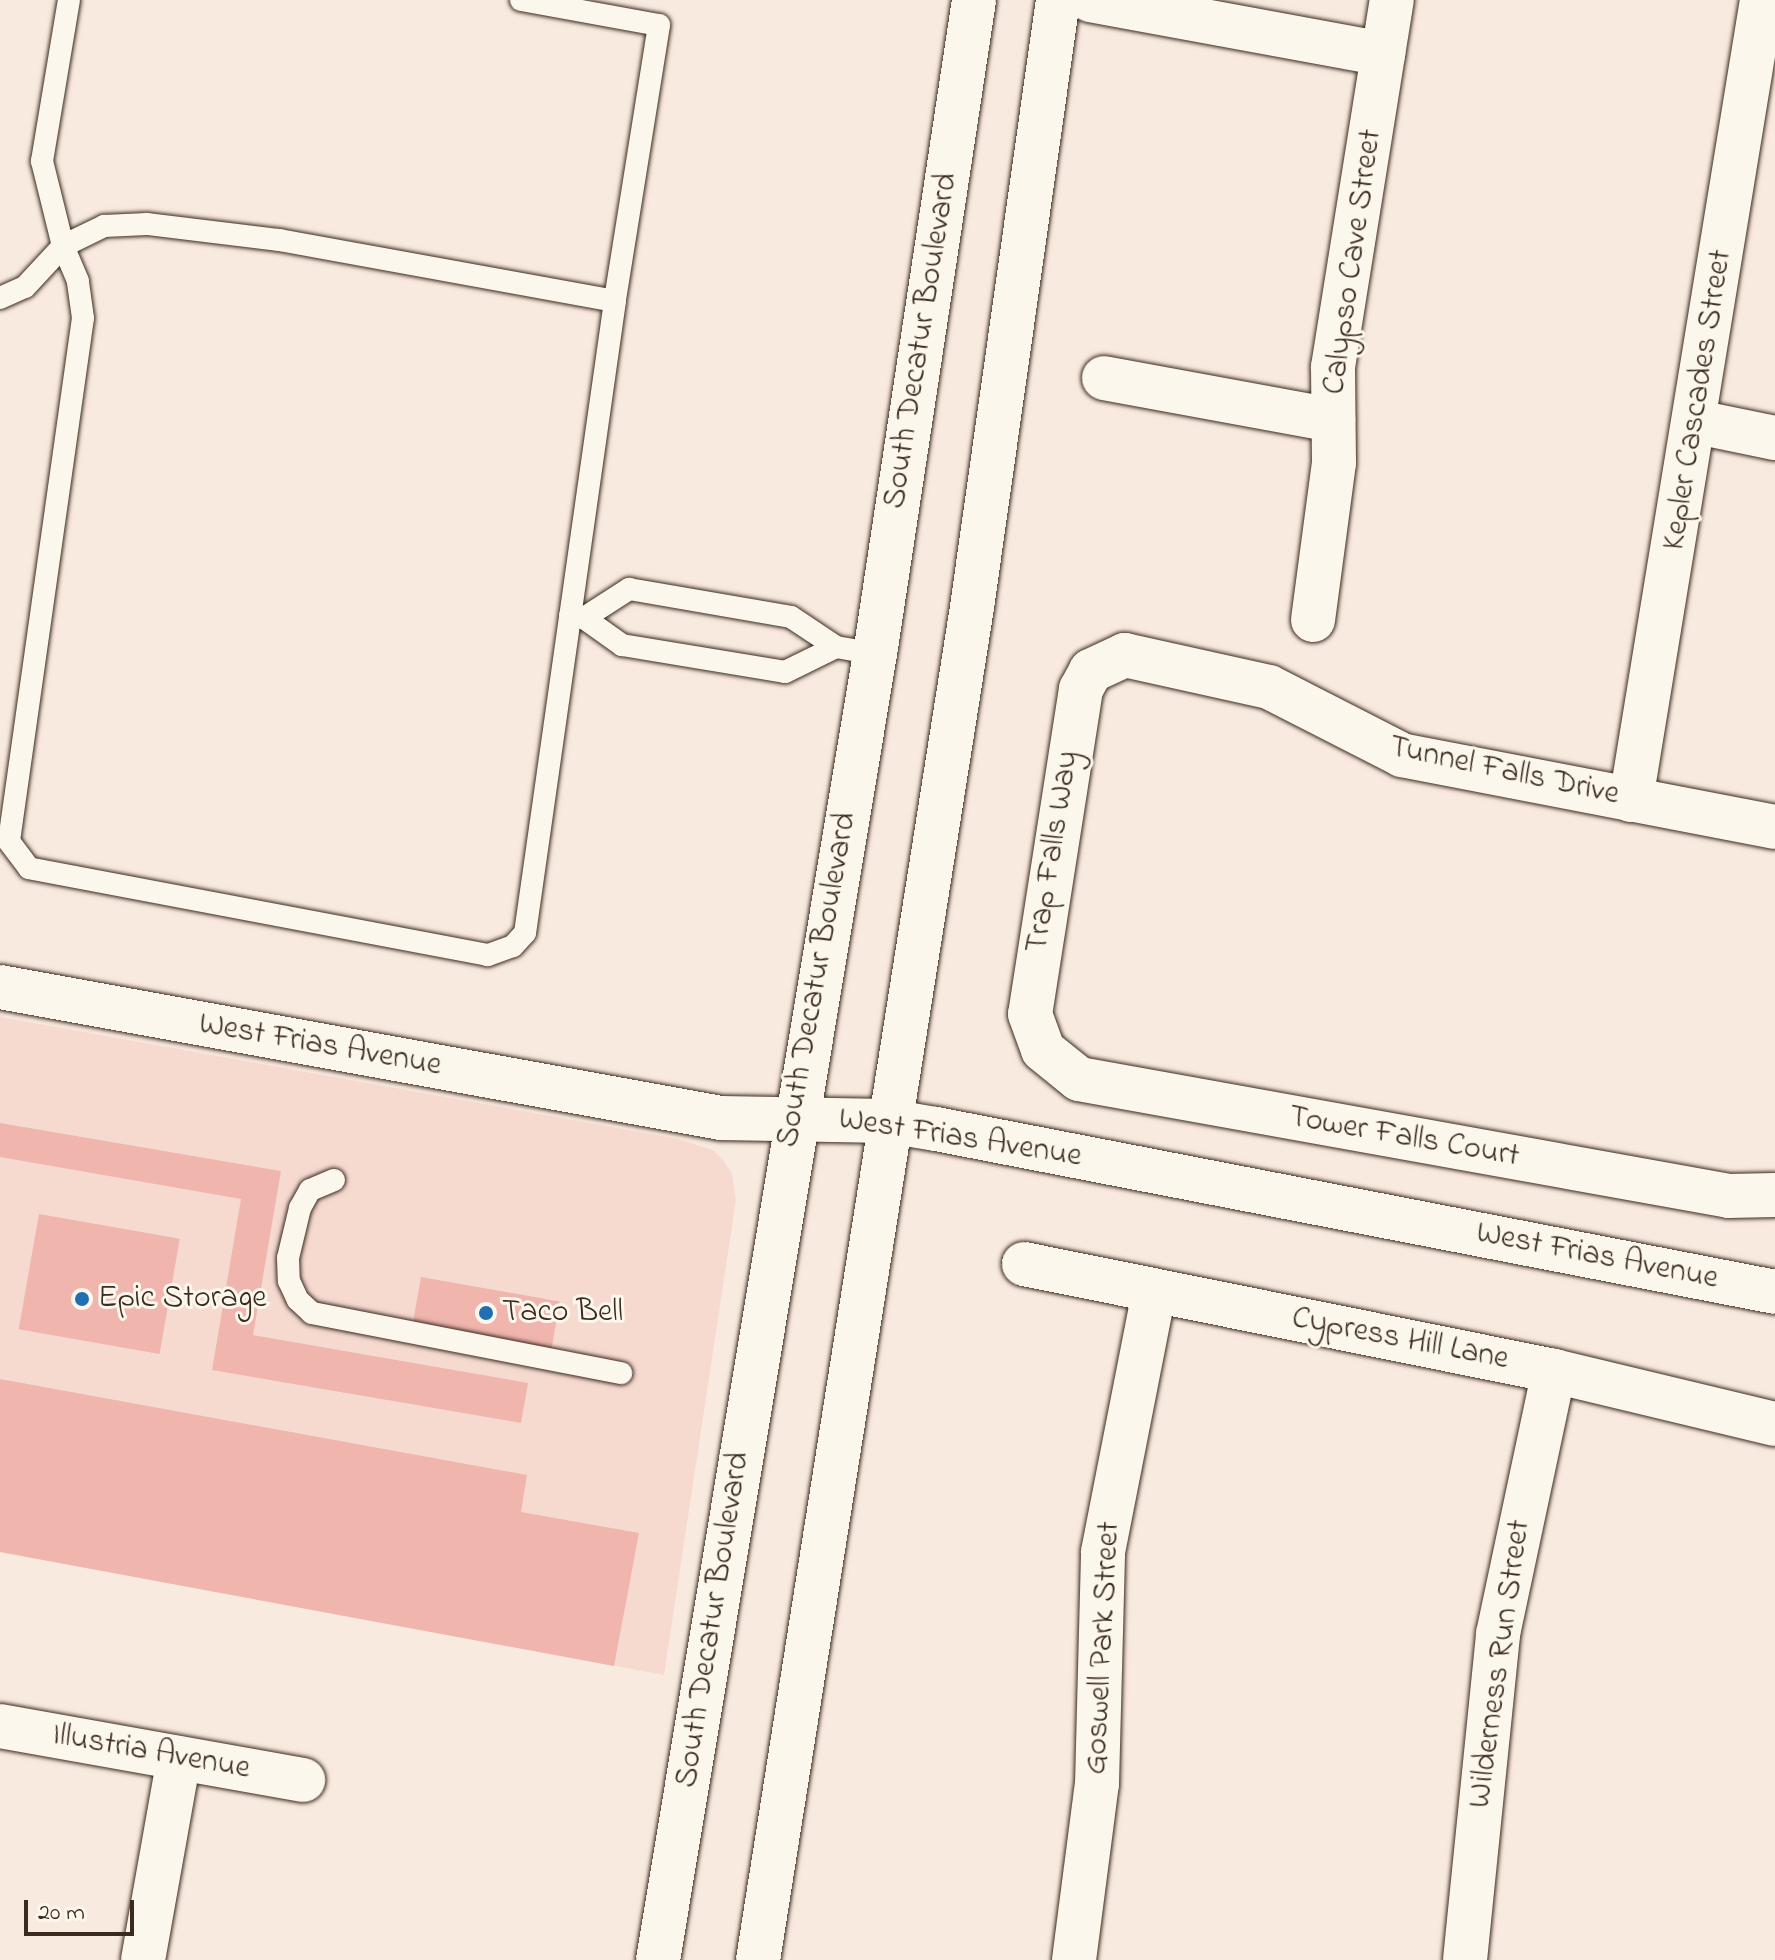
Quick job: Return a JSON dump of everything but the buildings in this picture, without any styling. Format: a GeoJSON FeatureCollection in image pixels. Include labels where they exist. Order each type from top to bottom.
{"type":"FeatureCollection","features":[{"type":"Feature","properties":{"kind":"street","name":"South Decatur Boulevard"},"geometry":{"type":"LineString","coordinates":[[658,1960],[795,1117],[855,650],[974,0]]}},
{"type":"Feature","properties":{"kind":"street"},"geometry":{"type":"LineString","coordinates":[[758,1960],[888,1121],[972,607],[1058,0]]}},
{"type":"Feature","properties":{"kind":"street"},"geometry":{"type":"LineString","coordinates":[[1090,0],[1383,54]]}},
{"type":"Feature","properties":{"kind":"street","name":"Calypso Cave Street"},"geometry":{"type":"LineString","coordinates":[[1313,620],[1334,463],[1333,367],[1392,0]]}},
{"type":"Feature","properties":{"kind":"street","name":"Kepler Cascades Street"},"geometry":{"type":"LineString","coordinates":[[1631,800],[1765,51],[1762,0]]}},
{"type":"Feature","properties":{"kind":"street"},"geometry":{"type":"LineString","coordinates":[[1104,378],[1333,420]]}},
{"type":"Feature","properties":{"kind":"street"},"geometry":{"type":"LineString","coordinates":[[1697,422],[1775,438]]}},
{"type":"Feature","properties":{"kind":"street","name":"Tunnel Falls Drive"},"geometry":{"type":"LineString","coordinates":[[1106,662],[1125,655],[1152,657],[1242,677],[1402,755],[1775,827]]}},
{"type":"Feature","properties":{"kind":"street","name":"Trap Falls Way"},"geometry":{"type":"LineString","coordinates":[[1043,1050],[1030,1014],[1075,717],[1091,671],[1106,662]]}},
{"type":"Feature","properties":{"kind":"street","name":"West Frias Avenue"},"geometry":{"type":"LineString","coordinates":[[0,987],[721,1118],[888,1121],[1775,1292]]}},
{"type":"Feature","properties":{"kind":"street","name":"Tower Falls Court"},"geometry":{"type":"LineString","coordinates":[[1043,1050],[1079,1079],[1729,1196],[1775,1195]]}},
{"type":"Feature","properties":{"kind":"street","name":"Cypress Hill Lane"},"geometry":{"type":"LineString","coordinates":[[1024,1264],[1554,1371],[1775,1424]]}},
{"type":"Feature","properties":{"kind":"street","name":"Goswell Park Street"},"geometry":{"type":"LineString","coordinates":[[1074,1960],[1097,1784],[1103,1552],[1154,1291]]}},
{"type":"Feature","properties":{"kind":"street","name":"Wilderness Run Street"},"geometry":{"type":"LineString","coordinates":[[1465,1960],[1498,1634],[1554,1371]]}},
{"type":"Feature","properties":{"kind":"street","name":"Illustria Avenue"},"geometry":{"type":"LineString","coordinates":[[0,1726],[303,1780]]}},
{"type":"Feature","properties":{"kind":"street"},"geometry":{"type":"LineString","coordinates":[[143,1960],[179,1758]]}},
{"type":"Feature","properties":{"kind":"lane"},"geometry":{"type":"LineString","coordinates":[[69,0],[42,161],[63,246],[78,281],[83,318],[9,841],[29,868],[488,955],[513,946],[525,933],[576,617],[615,301],[659,25],[521,0]]}},
{"type":"Feature","properties":{"kind":"lane"},"geometry":{"type":"LineString","coordinates":[[0,298],[25,287],[63,246],[104,226],[147,224],[279,240],[615,301]]}},
{"type":"Feature","properties":{"kind":"lane"},"geometry":{"type":"LineString","coordinates":[[576,617],[629,589],[791,617],[855,650]]}},
{"type":"Feature","properties":{"kind":"lane"},"geometry":{"type":"LineString","coordinates":[[576,617],[622,645],[785,672],[855,650]]}},
{"type":"Feature","properties":{"kind":"lane"},"geometry":{"type":"LineString","coordinates":[[334,1180],[310,1190],[300,1208],[288,1258],[289,1281],[312,1313],[621,1373]]}},
{"type":"Feature","properties":{"kind":"shaded area"},"geometry":{"type":"Polygon","coordinates":[[[0,1017],[678,1139],[713,1150],[732,1173],[736,1200],[664,1675],[0,1552],[0,1017]]]}},
{"type":"Feature","properties":{"kind":"place","name":"Epic Storage"},"geometry":{"type":"Point","coordinates":[82,1299]}},
{"type":"Feature","properties":{"kind":"place","name":"Taco Bell"},"geometry":{"type":"Point","coordinates":[486,1313]}}]}
